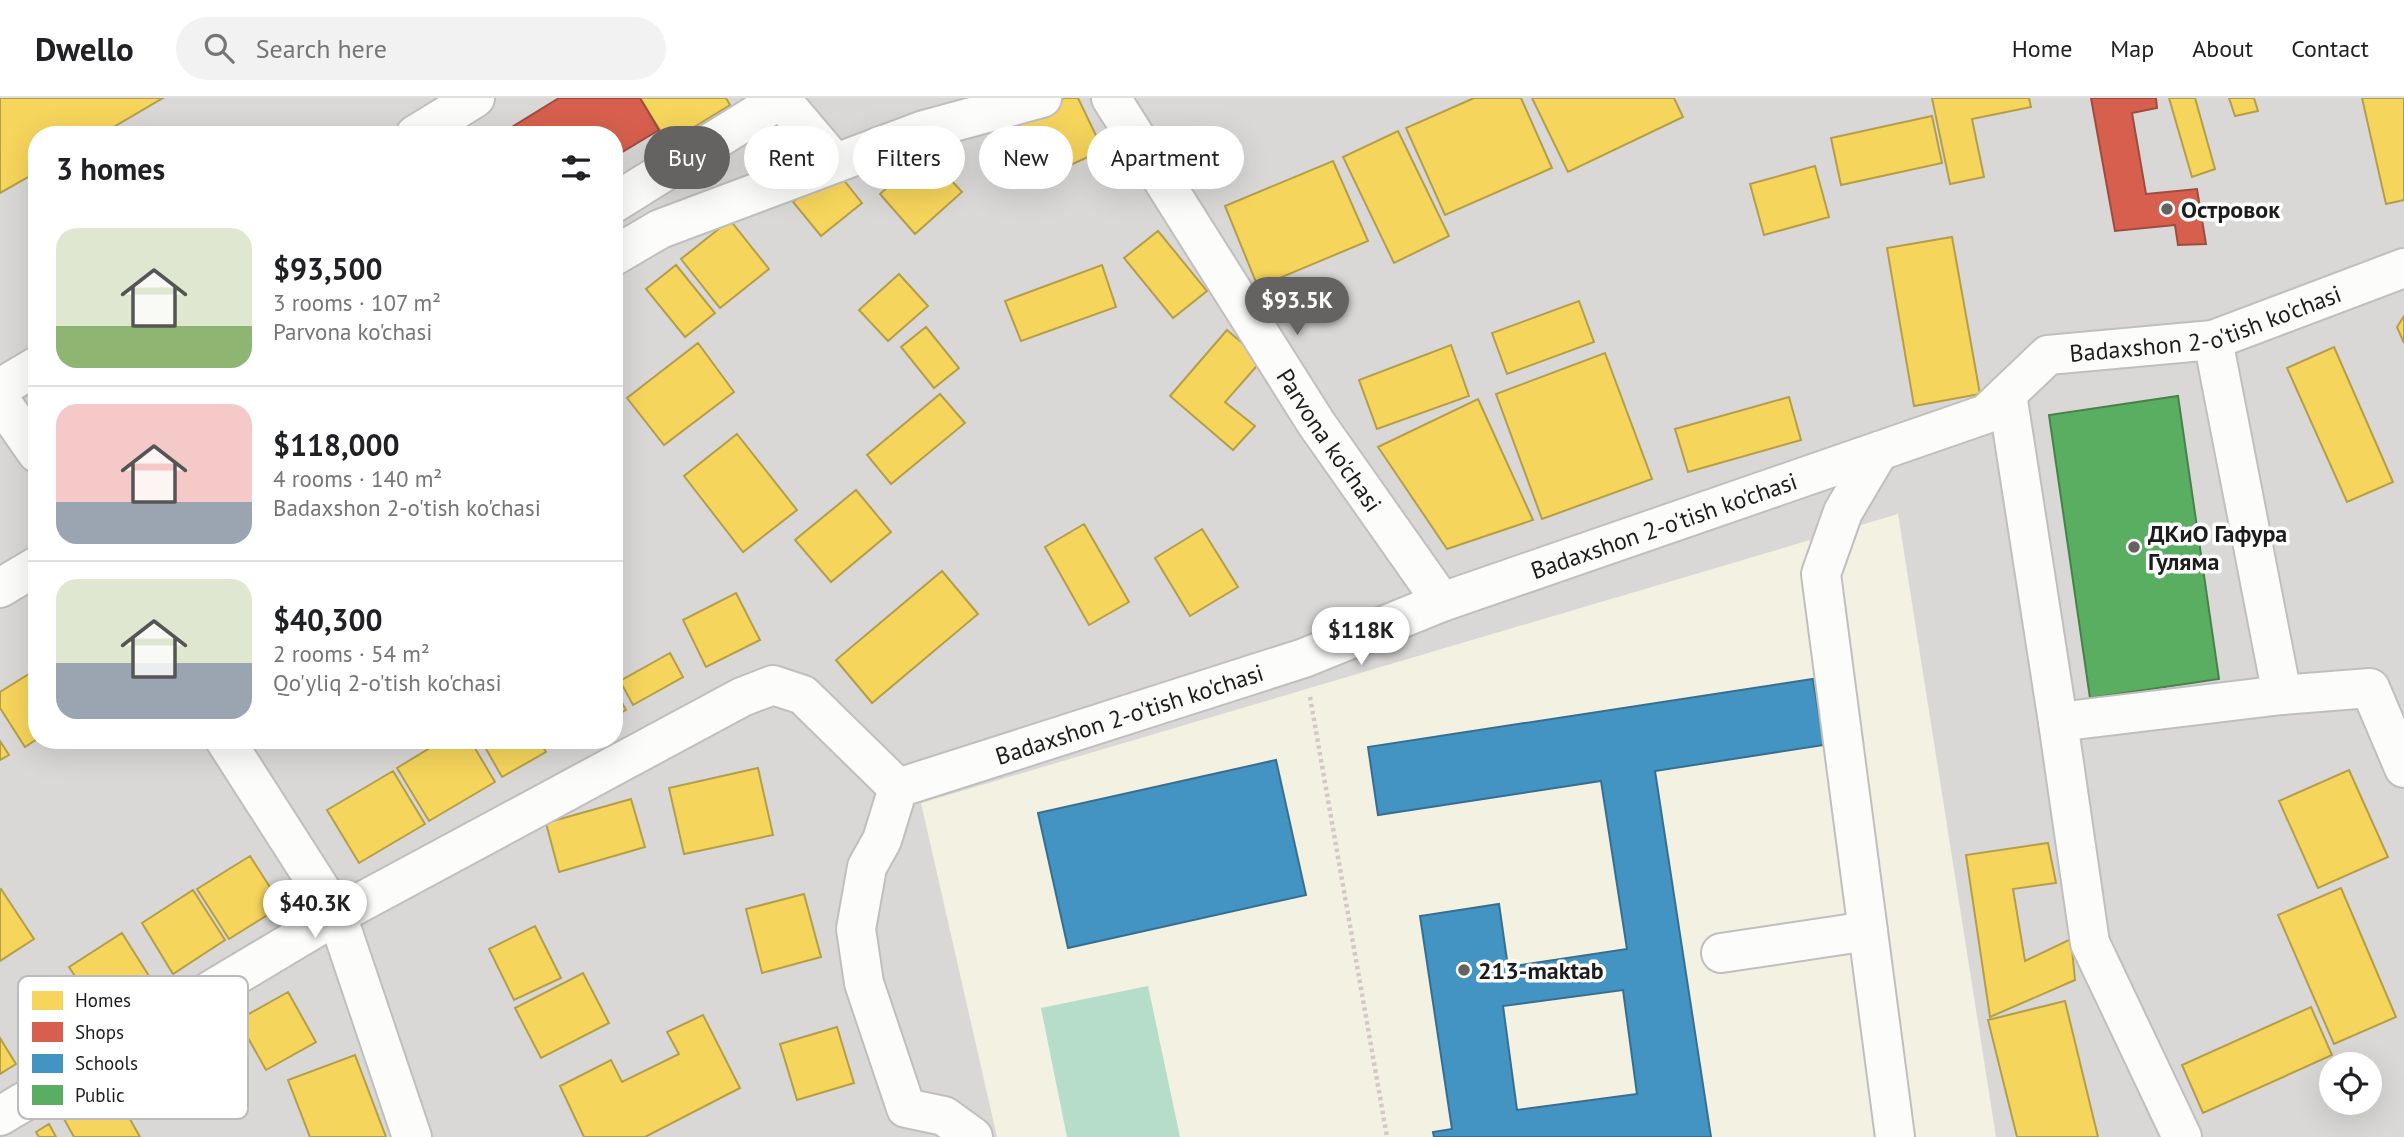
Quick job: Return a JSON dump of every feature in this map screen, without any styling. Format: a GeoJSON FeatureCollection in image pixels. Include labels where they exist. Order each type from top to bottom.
{"type":"FeatureCollection","features":[{"type":"Feature","properties":{"kind":"street"},"geometry":{"type":"LineString","coordinates":[[430,126],[475,98]]}},
{"type":"Feature","properties":{"kind":"street"},"geometry":{"type":"LineString","coordinates":[[623,197],[781,98],[804,126]]}},
{"type":"Feature","properties":{"kind":"street"},"geometry":{"type":"LineString","coordinates":[[839,162],[924,130],[1042,98]]}},
{"type":"Feature","properties":{"kind":"street","name":"Parvona ko'chasi"},"geometry":{"type":"LineString","coordinates":[[1111,98],[1316,423],[1442,602]]}},
{"type":"Feature","properties":{"kind":"street"},"geometry":{"type":"LineString","coordinates":[[623,251],[660,229],[766,189]]}},
{"type":"Feature","properties":{"kind":"street","name":"Badaxshon 2-o'tish ko'chasi"},"geometry":{"type":"LineString","coordinates":[[898,788],[1304,658],[1442,602],[1986,414],[2048,355],[2213,340],[2404,268]]}},
{"type":"Feature","properties":{"kind":"street"},"geometry":{"type":"LineString","coordinates":[[2213,340],[2282,695]]}},
{"type":"Feature","properties":{"kind":"street"},"geometry":{"type":"LineString","coordinates":[[0,388],[28,371]]}},
{"type":"Feature","properties":{"kind":"street"},"geometry":{"type":"LineString","coordinates":[[2007,394],[2091,943],[2182,1137]]}},
{"type":"Feature","properties":{"kind":"street"},"geometry":{"type":"LineString","coordinates":[[0,400],[28,440]]}},
{"type":"Feature","properties":{"kind":"street"},"geometry":{"type":"LineString","coordinates":[[1880,451],[1843,512],[1821,574],[1895,1137]]}},
{"type":"Feature","properties":{"kind":"street"},"geometry":{"type":"LineString","coordinates":[[0,588],[28,571]]}},
{"type":"Feature","properties":{"kind":"street"},"geometry":{"type":"LineString","coordinates":[[235,976],[337,915],[742,697],[773,685],[803,695],[898,788],[882,840],[867,867],[860,905],[856,929],[864,983],[906,1108],[944,1116],[973,1137]]}},
{"type":"Feature","properties":{"kind":"street"},"geometry":{"type":"LineString","coordinates":[[2058,722],[2282,695],[2370,688],[2404,768]]}},
{"type":"Feature","properties":{"kind":"street"},"geometry":{"type":"LineString","coordinates":[[231,749],[337,915],[412,1137]]}},
{"type":"Feature","properties":{"kind":"street"},"geometry":{"type":"LineString","coordinates":[[1721,954],[1868,931]]}},
{"type":"Feature","properties":{"kind":"street"},"geometry":{"type":"LineString","coordinates":[[0,1116],[18,1105]]}},
{"type":"Feature","properties":{"kind":"path"},"geometry":{"type":"LineString","coordinates":[[1304,658],[1387,1137]]}},
{"type":"Feature","properties":{"kind":"shaded area"},"geometry":{"type":"Polygon","coordinates":[[[0,98],[2404,98],[2404,1137],[0,1137],[0,98]]]}},
{"type":"Feature","properties":{"kind":"shaded area","name":"213-maktab"},"geometry":{"type":"Polygon","coordinates":[[[1898,514],[1996,1137],[997,1137],[921,803],[1898,514]]]}},
{"type":"Feature","properties":{"kind":"green space"},"geometry":{"type":"Polygon","coordinates":[[[1148,986],[1180,1137],[1067,1137],[1041,1008],[1148,986]]]}},
{"type":"Feature","properties":{"kind":"building: Homes"},"geometry":{"type":"Polygon","coordinates":[[[0,98],[163,98],[115,126],[28,126],[28,177],[0,193],[0,98]]]}},
{"type":"Feature","properties":{"kind":"building: Homes"},"geometry":{"type":"Polygon","coordinates":[[[640,98],[726,98],[730,105],[696,126],[657,126],[640,98]]]}},
{"type":"Feature","properties":{"kind":"building: Homes"},"geometry":{"type":"Polygon","coordinates":[[[1064,98],[1078,98],[1091,126],[1087,126],[1087,157],[1073,164],[1073,126],[1007,124],[1064,98]]]}},
{"type":"Feature","properties":{"kind":"building: Homes"},"geometry":{"type":"Polygon","coordinates":[[[1474,98],[1521,98],[1552,168],[1445,215],[1406,128],[1474,98]]]}},
{"type":"Feature","properties":{"kind":"building: Homes"},"geometry":{"type":"Polygon","coordinates":[[[1532,98],[1674,98],[1683,117],[1568,172],[1532,98]]]}},
{"type":"Feature","properties":{"kind":"building: Homes"},"geometry":{"type":"Polygon","coordinates":[[[1932,98],[2029,98],[2031,107],[1972,119],[1984,177],[1950,184],[1932,98]]]}},
{"type":"Feature","properties":{"kind":"building: Homes"},"geometry":{"type":"Polygon","coordinates":[[[2169,98],[2195,98],[2215,169],[2192,177],[2169,98]]]}},
{"type":"Feature","properties":{"kind":"building: Homes"},"geometry":{"type":"Polygon","coordinates":[[[2229,98],[2254,98],[2258,111],[2235,116],[2229,98]]]}},
{"type":"Feature","properties":{"kind":"building: Homes"},"geometry":{"type":"Polygon","coordinates":[[[2362,98],[2404,98],[2404,200],[2386,204],[2362,98]]]}},
{"type":"Feature","properties":{"kind":"building: Homes"},"geometry":{"type":"Polygon","coordinates":[[[1932,116],[1942,163],[1841,185],[1831,138],[1932,116]]]}},
{"type":"Feature","properties":{"kind":"building: Homes"},"geometry":{"type":"Polygon","coordinates":[[[1398,131],[1449,236],[1394,263],[1343,157],[1398,131]]]}},
{"type":"Feature","properties":{"kind":"building: Homes"},"geometry":{"type":"Polygon","coordinates":[[[1333,161],[1368,241],[1258,287],[1225,206],[1333,161]]]}},
{"type":"Feature","properties":{"kind":"building: Homes"},"geometry":{"type":"Polygon","coordinates":[[[1815,166],[1829,217],[1764,235],[1750,184],[1815,166]]]}},
{"type":"Feature","properties":{"kind":"building: Homes"},"geometry":{"type":"Polygon","coordinates":[[[839,174],[862,203],[821,236],[793,202],[810,189],[839,189],[839,174]]]}},
{"type":"Feature","properties":{"kind":"building: Homes"},"geometry":{"type":"Polygon","coordinates":[[[886,189],[959,189],[962,192],[915,234],[880,194],[886,189]]]}},
{"type":"Feature","properties":{"kind":"building: Homes"},"geometry":{"type":"Polygon","coordinates":[[[730,220],[769,269],[720,308],[681,259],[730,220]]]}},
{"type":"Feature","properties":{"kind":"building: Homes"},"geometry":{"type":"Polygon","coordinates":[[[1158,231],[1207,291],[1173,318],[1124,258],[1158,231]]]}},
{"type":"Feature","properties":{"kind":"building: Homes"},"geometry":{"type":"Polygon","coordinates":[[[1952,237],[1980,394],[1914,406],[1887,248],[1952,237]]]}},
{"type":"Feature","properties":{"kind":"building: Homes"},"geometry":{"type":"Polygon","coordinates":[[[676,265],[715,313],[685,337],[646,289],[676,265]]]}},
{"type":"Feature","properties":{"kind":"building: Homes"},"geometry":{"type":"Polygon","coordinates":[[[1102,265],[1116,307],[1021,341],[1005,301],[1102,265]]]}},
{"type":"Feature","properties":{"kind":"building: Homes"},"geometry":{"type":"Polygon","coordinates":[[[899,274],[928,306],[888,341],[859,310],[899,274]]]}},
{"type":"Feature","properties":{"kind":"building: Homes"},"geometry":{"type":"Polygon","coordinates":[[[1579,301],[1594,342],[1507,374],[1492,333],[1579,301]]]}},
{"type":"Feature","properties":{"kind":"building: Homes"},"geometry":{"type":"Polygon","coordinates":[[[2404,316],[2404,343],[2397,327],[2404,316]]]}},
{"type":"Feature","properties":{"kind":"building: Homes"},"geometry":{"type":"Polygon","coordinates":[[[926,327],[959,368],[934,388],[901,347],[926,327]]]}},
{"type":"Feature","properties":{"kind":"building: Homes"},"geometry":{"type":"Polygon","coordinates":[[[1227,330],[1262,360],[1225,402],[1255,426],[1233,450],[1170,396],[1227,330]]]}},
{"type":"Feature","properties":{"kind":"building: Homes"},"geometry":{"type":"Polygon","coordinates":[[[698,343],[734,392],[664,445],[627,398],[698,343]]]}},
{"type":"Feature","properties":{"kind":"building: Homes"},"geometry":{"type":"Polygon","coordinates":[[[1451,345],[1469,396],[1377,429],[1359,380],[1451,345]]]}},
{"type":"Feature","properties":{"kind":"building: Homes"},"geometry":{"type":"Polygon","coordinates":[[[2334,347],[2393,482],[2347,502],[2287,368],[2334,347]]]}},
{"type":"Feature","properties":{"kind":"building: Homes"},"geometry":{"type":"Polygon","coordinates":[[[1605,353],[1652,479],[1542,519],[1496,394],[1605,353]]]}},
{"type":"Feature","properties":{"kind":"building: Homes"},"geometry":{"type":"Polygon","coordinates":[[[940,394],[965,423],[891,484],[867,455],[940,394]]]}},
{"type":"Feature","properties":{"kind":"building: Homes"},"geometry":{"type":"Polygon","coordinates":[[[1789,397],[1801,440],[1688,472],[1675,429],[1789,397]]]}},
{"type":"Feature","properties":{"kind":"building: Homes"},"geometry":{"type":"Polygon","coordinates":[[[1478,399],[1533,520],[1447,549],[1378,447],[1478,399]]]}},
{"type":"Feature","properties":{"kind":"building: Homes"},"geometry":{"type":"Polygon","coordinates":[[[737,434],[797,510],[743,552],[684,476],[737,434]]]}},
{"type":"Feature","properties":{"kind":"building: Homes"},"geometry":{"type":"Polygon","coordinates":[[[856,490],[891,532],[831,582],[795,540],[856,490]]]}},
{"type":"Feature","properties":{"kind":"building: Homes"},"geometry":{"type":"Polygon","coordinates":[[[1084,524],[1129,602],[1089,625],[1045,547],[1084,524]]]}},
{"type":"Feature","properties":{"kind":"building: Homes"},"geometry":{"type":"Polygon","coordinates":[[[1202,529],[1238,587],[1190,616],[1155,558],[1202,529]]]}},
{"type":"Feature","properties":{"kind":"building: Homes"},"geometry":{"type":"Polygon","coordinates":[[[942,571],[978,614],[872,703],[836,660],[942,571]]]}},
{"type":"Feature","properties":{"kind":"building: Homes"},"geometry":{"type":"Polygon","coordinates":[[[736,593],[760,640],[706,667],[683,620],[736,593]]]}},
{"type":"Feature","properties":{"kind":"building: Homes"},"geometry":{"type":"Polygon","coordinates":[[[670,653],[683,677],[633,705],[623,687],[623,679],[670,653]]]}},
{"type":"Feature","properties":{"kind":"building: Homes"},"geometry":{"type":"Polygon","coordinates":[[[28,675],[28,745],[25,747],[0,708],[0,692],[28,675]]]}},
{"type":"Feature","properties":{"kind":"building: Homes"},"geometry":{"type":"Polygon","coordinates":[[[0,741],[9,755],[0,760],[0,741]]]}},
{"type":"Feature","properties":{"kind":"building: Homes"},"geometry":{"type":"Polygon","coordinates":[[[428,749],[475,749],[495,782],[429,821],[397,768],[428,749]]]}},
{"type":"Feature","properties":{"kind":"building: Homes"},"geometry":{"type":"Polygon","coordinates":[[[486,749],[544,749],[546,752],[502,777],[486,749]]]}},
{"type":"Feature","properties":{"kind":"building: Homes"},"geometry":{"type":"Polygon","coordinates":[[[758,768],[773,835],[684,854],[669,788],[758,768]]]}},
{"type":"Feature","properties":{"kind":"building: Homes"},"geometry":{"type":"Polygon","coordinates":[[[2349,770],[2388,857],[2318,888],[2279,801],[2349,770]]]}},
{"type":"Feature","properties":{"kind":"building: Homes"},"geometry":{"type":"Polygon","coordinates":[[[393,771],[425,824],[359,863],[327,810],[393,771]]]}},
{"type":"Feature","properties":{"kind":"building: Homes"},"geometry":{"type":"Polygon","coordinates":[[[631,799],[645,847],[559,872],[546,823],[631,799]]]}},
{"type":"Feature","properties":{"kind":"building: Homes"},"geometry":{"type":"Polygon","coordinates":[[[2048,843],[2056,883],[2013,889],[2025,961],[2071,939],[2075,980],[1990,1017],[1966,855],[2048,843]]]}},
{"type":"Feature","properties":{"kind":"building: Homes"},"geometry":{"type":"Polygon","coordinates":[[[250,856],[282,906],[229,939],[197,889],[250,856]]]}},
{"type":"Feature","properties":{"kind":"building: Homes"},"geometry":{"type":"Polygon","coordinates":[[[2341,888],[2396,1017],[2334,1044],[2278,915],[2341,888]]]}},
{"type":"Feature","properties":{"kind":"building: Homes"},"geometry":{"type":"Polygon","coordinates":[[[0,890],[34,939],[0,961],[0,890]]]}},
{"type":"Feature","properties":{"kind":"building: Homes"},"geometry":{"type":"Polygon","coordinates":[[[193,890],[225,940],[173,974],[142,923],[193,890]]]}},
{"type":"Feature","properties":{"kind":"building: Homes"},"geometry":{"type":"Polygon","coordinates":[[[804,894],[821,957],[762,973],[746,909],[804,894]]]}},
{"type":"Feature","properties":{"kind":"building: Homes"},"geometry":{"type":"Polygon","coordinates":[[[535,926],[561,978],[514,1000],[489,949],[535,926]]]}},
{"type":"Feature","properties":{"kind":"building: Homes"},"geometry":{"type":"Polygon","coordinates":[[[122,933],[149,976],[75,976],[69,967],[122,933]]]}},
{"type":"Feature","properties":{"kind":"building: Homes"},"geometry":{"type":"Polygon","coordinates":[[[583,973],[609,1023],[541,1058],[515,1008],[583,973]]]}},
{"type":"Feature","properties":{"kind":"building: Homes"},"geometry":{"type":"Polygon","coordinates":[[[288,992],[316,1042],[266,1070],[248,1038],[248,1014],[288,992]]]}},
{"type":"Feature","properties":{"kind":"building: Homes"},"geometry":{"type":"Polygon","coordinates":[[[2065,1001],[2098,1137],[2017,1137],[1988,1020],[2065,1001]]]}},
{"type":"Feature","properties":{"kind":"building: Homes"},"geometry":{"type":"Polygon","coordinates":[[[2311,1007],[2331,1052],[2319,1052],[2319,1061],[2203,1113],[2182,1065],[2311,1007]]]}},
{"type":"Feature","properties":{"kind":"building: Homes"},"geometry":{"type":"Polygon","coordinates":[[[703,1015],[740,1088],[645,1137],[584,1137],[560,1086],[611,1060],[622,1082],[679,1054],[667,1032],[703,1015]]]}},
{"type":"Feature","properties":{"kind":"building: Homes"},"geometry":{"type":"Polygon","coordinates":[[[837,1027],[854,1083],[797,1100],[780,1044],[837,1027]]]}},
{"type":"Feature","properties":{"kind":"building: Homes"},"geometry":{"type":"Polygon","coordinates":[[[0,1038],[16,1064],[0,1074],[0,1038]]]}},
{"type":"Feature","properties":{"kind":"building: Homes"},"geometry":{"type":"Polygon","coordinates":[[[355,1055],[386,1137],[310,1137],[288,1080],[355,1055]]]}},
{"type":"Feature","properties":{"kind":"building: Homes"},"geometry":{"type":"Polygon","coordinates":[[[64,1119],[130,1119],[140,1137],[74,1137],[64,1119]]]}},
{"type":"Feature","properties":{"kind":"building: Homes"},"geometry":{"type":"Polygon","coordinates":[[[49,1124],[56,1137],[39,1137],[36,1132],[49,1124]]]}},
{"type":"Feature","properties":{"kind":"building: Shops"},"geometry":{"type":"Polygon","coordinates":[[[559,98],[640,98],[657,126],[644,126],[644,139],[623,152],[623,126],[514,126],[559,98]]]}},
{"type":"Feature","properties":{"kind":"building: Shops"},"geometry":{"type":"Polygon","coordinates":[[[2091,98],[2156,98],[2157,108],[2132,113],[2146,194],[2197,189],[2206,244],[2178,245],[2175,225],[2115,231],[2091,98]]]}},
{"type":"Feature","properties":{"kind":"building: Schools"},"geometry":{"type":"Polygon","coordinates":[[[1813,679],[1824,745],[1655,771],[1711,1137],[1434,1137],[1433,1132],[1452,1129],[1420,916],[1499,904],[1508,967],[1627,949],[1601,781],[1378,815],[1368,747],[1813,679]],[[1623,990],[1503,1006],[1517,1110],[1637,1094],[1623,990]]]}},
{"type":"Feature","properties":{"kind":"building: Schools"},"geometry":{"type":"Polygon","coordinates":[[[1276,760],[1306,895],[1068,948],[1038,813],[1276,760]]]}},
{"type":"Feature","properties":{"kind":"building: Public","name":"ДКиО Гафура Гуляма"},"geometry":{"type":"Polygon","coordinates":[[[2178,396],[2219,679],[2090,698],[2049,415],[2178,396]]]}},
{"type":"Feature","properties":{"kind":"place","name":"Островок"},"geometry":{"type":"Point","coordinates":[2167,209]}},
{"type":"Feature","properties":{"kind":"place","name":"ДКиО Гафура Гуляма"},"geometry":{"type":"Point","coordinates":[2134,547]}},
{"type":"Feature","properties":{"kind":"place","name":"213-maktab"},"geometry":{"type":"Point","coordinates":[1464,970]}}]}
